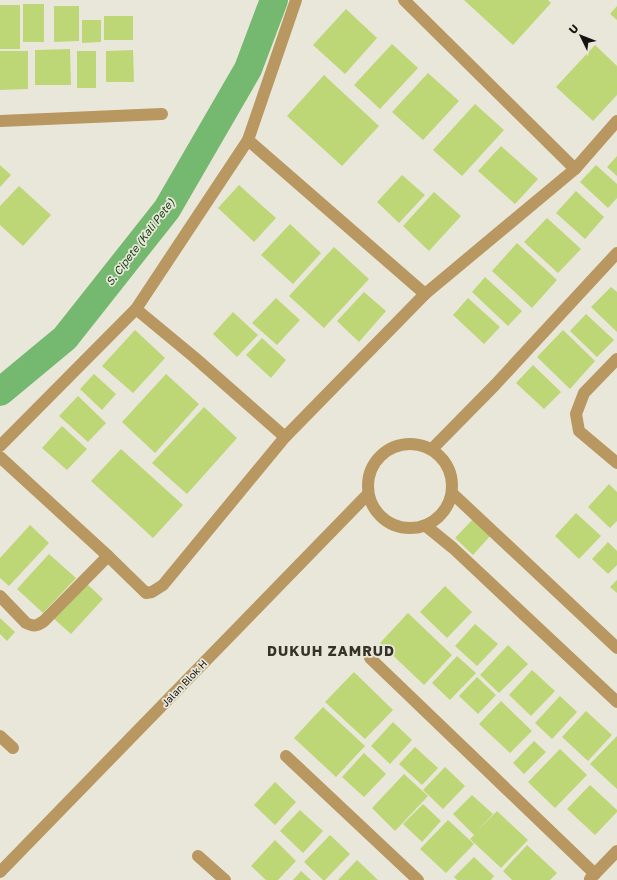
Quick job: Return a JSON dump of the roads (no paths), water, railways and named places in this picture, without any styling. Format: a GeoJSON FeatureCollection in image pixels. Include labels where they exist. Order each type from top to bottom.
{"type":"FeatureCollection","features":[{"type":"Feature","properties":{"kind":"street"},"geometry":{"type":"LineString","coordinates":[[0,446],[136,309],[248,140],[296,0]]}},
{"type":"Feature","properties":{"kind":"street"},"geometry":{"type":"LineString","coordinates":[[404,0],[575,169]]}},
{"type":"Feature","properties":{"kind":"street"},"geometry":{"type":"LineString","coordinates":[[0,121],[162,114]]}},
{"type":"Feature","properties":{"kind":"street"},"geometry":{"type":"LineString","coordinates":[[0,457],[146,593],[152,592],[163,585],[285,437],[425,294],[575,169],[617,121]]}},
{"type":"Feature","properties":{"kind":"street"},"geometry":{"type":"LineString","coordinates":[[248,140],[425,294]]}},
{"type":"Feature","properties":{"kind":"street"},"geometry":{"type":"LineString","coordinates":[[432,449],[495,386],[617,253]]}},
{"type":"Feature","properties":{"kind":"street"},"geometry":{"type":"LineString","coordinates":[[136,309],[194,357],[285,437]]}},
{"type":"Feature","properties":{"kind":"street"},"geometry":{"type":"LineString","coordinates":[[617,359],[584,393],[576,414],[579,431],[617,463]]}},
{"type":"Feature","properties":{"kind":"street"},"geometry":{"type":"LineString","coordinates":[[409,443],[421,444],[432,449],[442,457],[449,468],[453,481],[452,493],[447,507],[438,518],[426,526],[407,529],[389,524],[375,511],[368,494],[370,470],[377,459],[386,451],[397,445],[409,443]]}},
{"type":"Feature","properties":{"kind":"street"},"geometry":{"type":"LineString","coordinates":[[452,493],[617,648]]}},
{"type":"Feature","properties":{"kind":"street","name":"Jalan Blok H"},"geometry":{"type":"LineString","coordinates":[[0,872],[368,494]]}},
{"type":"Feature","properties":{"kind":"street"},"geometry":{"type":"LineString","coordinates":[[426,526],[453,548],[617,702]]}},
{"type":"Feature","properties":{"kind":"street"},"geometry":{"type":"LineString","coordinates":[[0,596],[26,623],[32,626],[38,625],[44,621],[108,556]]}},
{"type":"Feature","properties":{"kind":"street"},"geometry":{"type":"LineString","coordinates":[[370,658],[592,877],[617,851]]}},
{"type":"Feature","properties":{"kind":"street"},"geometry":{"type":"LineString","coordinates":[[0,736],[13,748]]}},
{"type":"Feature","properties":{"kind":"street"},"geometry":{"type":"LineString","coordinates":[[286,756],[418,880]]}},
{"type":"Feature","properties":{"kind":"street"},"geometry":{"type":"LineString","coordinates":[[198,856],[225,880]]}},
{"type":"Feature","properties":{"kind":"waterway","name":"S. Cipete (Kali Pete)"},"geometry":{"type":"LineString","coordinates":[[0,392],[65,338],[167,209],[248,69],[274,0]]}},
{"type":"Feature","properties":{"kind":"district","name":"DUKUH ZAMRUD"},"geometry":{"type":"Point","coordinates":[331,651]}}]}
